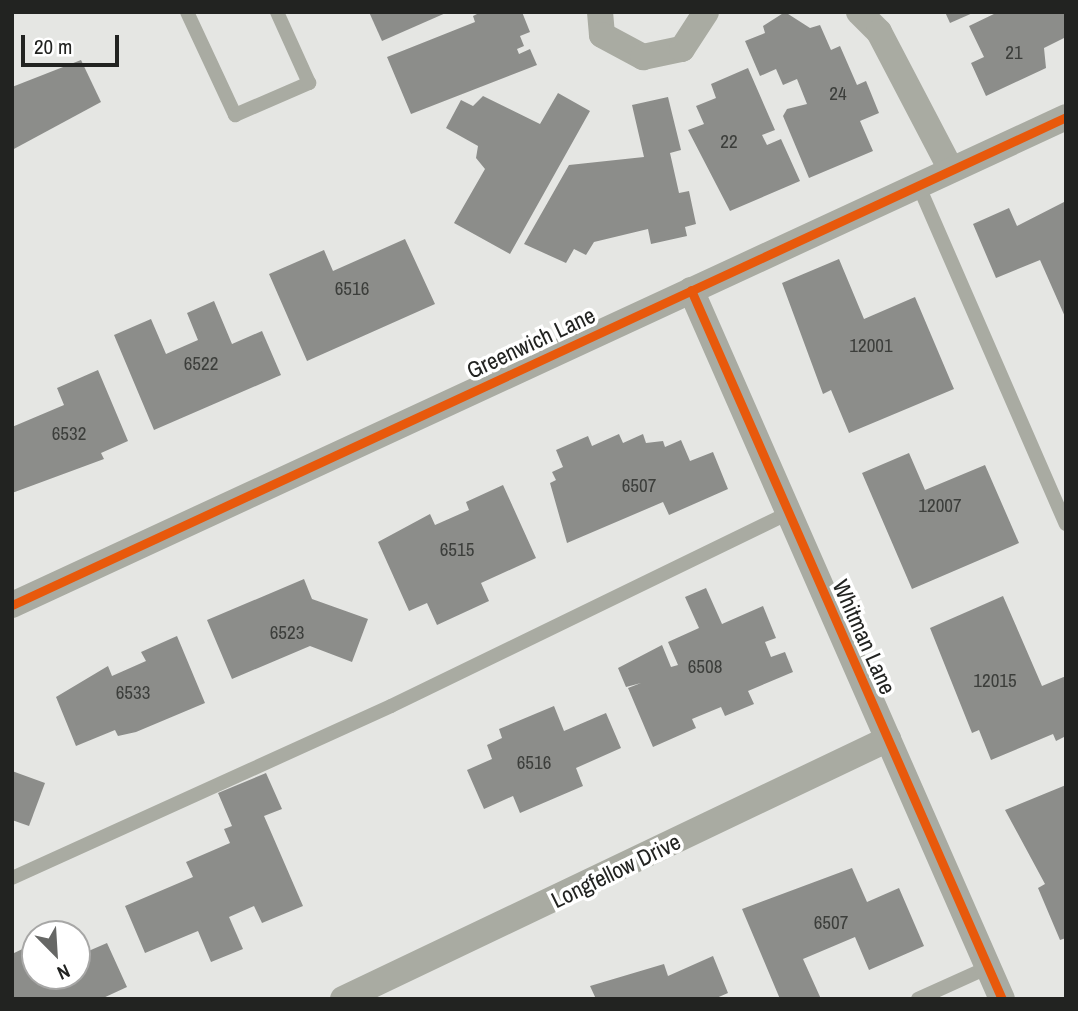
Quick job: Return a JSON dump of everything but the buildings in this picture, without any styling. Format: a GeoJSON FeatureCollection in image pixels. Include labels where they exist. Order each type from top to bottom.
{"type":"FeatureCollection","features":[{"type":"Feature","properties":{"kind":"street"},"geometry":{"type":"LineString","coordinates":[[600,12],[602,35],[643,57],[682,49],[706,12]]}},
{"type":"Feature","properties":{"kind":"street"},"geometry":{"type":"LineString","coordinates":[[859,12],[879,33],[950,167]]}},
{"type":"Feature","properties":{"kind":"street","name":"Greenwich Lane"},"geometry":{"type":"LineString","coordinates":[[12,605],[691,290],[917,181],[1066,117]]}},
{"type":"Feature","properties":{"kind":"street","name":"Whitman Lane"},"geometry":{"type":"LineString","coordinates":[[691,290],[1002,999]]}},
{"type":"Feature","properties":{"kind":"street","name":"Longfellow Drive"},"geometry":{"type":"LineString","coordinates":[[342,999],[888,739]]}},
{"type":"Feature","properties":{"kind":"lane"},"geometry":{"type":"LineString","coordinates":[[187,12],[235,115],[309,83],[277,12]]}},
{"type":"Feature","properties":{"kind":"lane"},"geometry":{"type":"LineString","coordinates":[[917,181],[1066,524]]}},
{"type":"Feature","properties":{"kind":"lane"},"geometry":{"type":"LineString","coordinates":[[12,878],[391,706],[789,513]]}},
{"type":"Feature","properties":{"kind":"lane"},"geometry":{"type":"LineString","coordinates":[[918,999],[989,967]]}},
{"type":"Feature","properties":{"kind":"cycle path"},"geometry":{"type":"LineString","coordinates":[[12,605],[1066,117]]}},
{"type":"Feature","properties":{"kind":"cycle path"},"geometry":{"type":"LineString","coordinates":[[691,290],[1002,999]]}}]}
